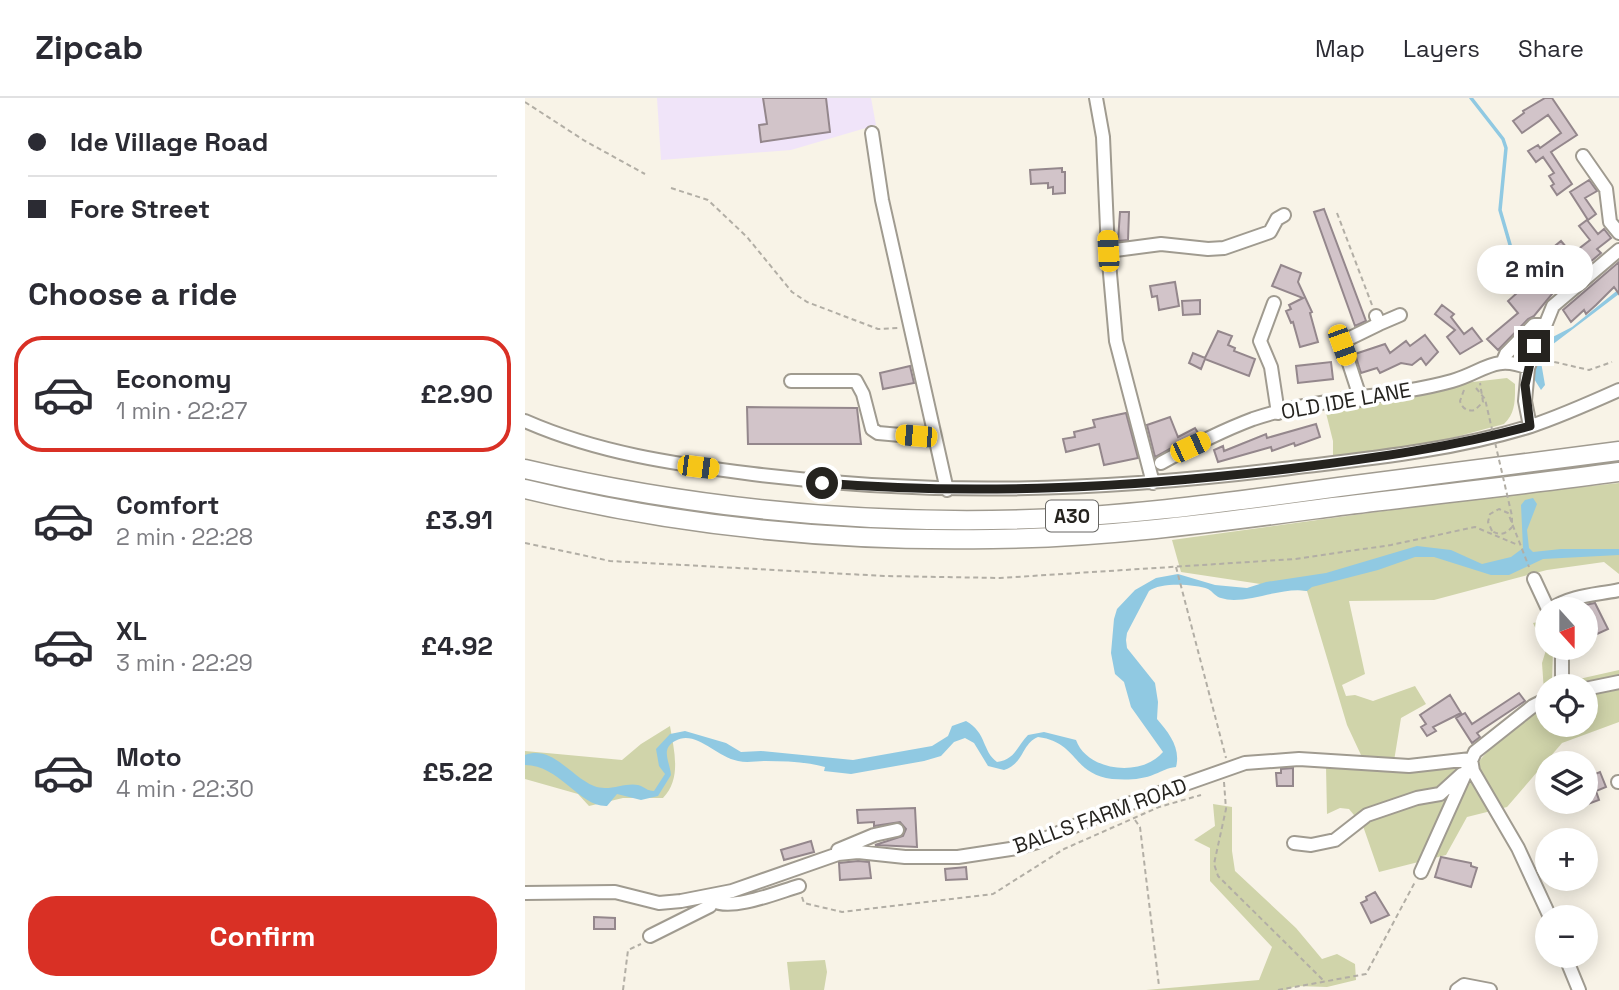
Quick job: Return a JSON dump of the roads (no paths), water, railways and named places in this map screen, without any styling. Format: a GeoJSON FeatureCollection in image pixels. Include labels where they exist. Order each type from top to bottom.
{"type":"FeatureCollection","features":[{"type":"Feature","properties":{"kind":"highway","name":"A30"},"geometry":{"type":"LineString","coordinates":[[525,469],[601,487],[730,507],[898,519],[993,520],[1116,514],[1241,501],[1619,451]]}},
{"type":"Feature","properties":{"kind":"highway","name":"A30"},"geometry":{"type":"LineString","coordinates":[[525,489],[601,508],[732,527],[899,538],[992,539],[1117,534],[1619,472]]}},
{"type":"Feature","properties":{"kind":"street"},"geometry":{"type":"LineString","coordinates":[[1096,98],[1103,137],[1108,251],[1116,341],[1153,483]]}},
{"type":"Feature","properties":{"kind":"street"},"geometry":{"type":"LineString","coordinates":[[872,133],[882,201],[947,490]]}},
{"type":"Feature","properties":{"kind":"street"},"geometry":{"type":"LineString","coordinates":[[1583,156],[1614,202],[1610,222],[1619,233]]}},
{"type":"Feature","properties":{"kind":"street"},"geometry":{"type":"LineString","coordinates":[[1108,251],[1161,244],[1224,248],[1269,232],[1277,219],[1285,215]]}},
{"type":"Feature","properties":{"kind":"street"},"geometry":{"type":"LineString","coordinates":[[1530,426],[1525,401],[1528,369],[1553,306],[1619,250]]}},
{"type":"Feature","properties":{"kind":"street"},"geometry":{"type":"LineString","coordinates":[[1274,303],[1260,341],[1272,367],[1278,413]]}},
{"type":"Feature","properties":{"kind":"street"},"geometry":{"type":"LineString","coordinates":[[1361,400],[1342,342],[1377,320],[1400,315]]}},
{"type":"Feature","properties":{"kind":"street","name":"OLD IDE LANE"},"geometry":{"type":"LineString","coordinates":[[1161,463],[1193,453],[1253,419],[1318,404],[1361,400],[1453,381],[1503,361],[1506,354],[1534,325],[1544,325]]}},
{"type":"Feature","properties":{"kind":"street"},"geometry":{"type":"LineString","coordinates":[[1503,361],[1528,369]]}},
{"type":"Feature","properties":{"kind":"street"},"geometry":{"type":"LineString","coordinates":[[791,381],[856,381],[863,394],[872,429],[878,433],[934,438]]}},
{"type":"Feature","properties":{"kind":"street"},"geometry":{"type":"LineString","coordinates":[[525,421],[585,444],[674,464],[822,483],[947,490],[1043,490],[1153,483],[1417,451],[1530,426],[1619,390]]}},
{"type":"Feature","properties":{"kind":"street"},"geometry":{"type":"LineString","coordinates":[[1532,573],[1544,597]]}},
{"type":"Feature","properties":{"kind":"street"},"geometry":{"type":"LineString","coordinates":[[1579,597],[1619,590]]}},
{"type":"Feature","properties":{"kind":"street"},"geometry":{"type":"LineString","coordinates":[[1598,686],[1619,682]]}},
{"type":"Feature","properties":{"kind":"street"},"geometry":{"type":"LineString","coordinates":[[1421,872],[1469,767],[1486,740],[1535,705]]}},
{"type":"Feature","properties":{"kind":"street","name":"BALLS FARM ROAD"},"geometry":{"type":"LineString","coordinates":[[525,893],[615,892],[659,903],[713,898],[833,856],[858,852],[905,857],[958,857],[1005,850],[1037,842],[1117,808],[1225,769],[1278,759],[1469,767]]}},
{"type":"Feature","properties":{"kind":"street"},"geometry":{"type":"LineString","coordinates":[[1294,842],[1311,845],[1335,839],[1367,815],[1417,798],[1440,794],[1469,767]]}},
{"type":"Feature","properties":{"kind":"street"},"geometry":{"type":"LineString","coordinates":[[1469,767],[1518,848],[1545,905]]}},
{"type":"Feature","properties":{"kind":"street"},"geometry":{"type":"LineString","coordinates":[[833,856],[839,849],[874,835],[897,830]]}},
{"type":"Feature","properties":{"kind":"street"},"geometry":{"type":"LineString","coordinates":[[650,936],[700,912],[713,898],[719,904],[744,902],[799,886]]}},
{"type":"Feature","properties":{"kind":"street"},"geometry":{"type":"LineString","coordinates":[[1570,968],[1579,990]]}},
{"type":"Feature","properties":{"kind":"street"},"geometry":{"type":"LineString","coordinates":[[1457,990],[1464,985],[1490,990]]}},
{"type":"Feature","properties":{"kind":"water"},"geometry":{"type":"Polygon","coordinates":[[[1619,289],[1619,294],[1544,351],[1541,362],[1545,385],[1541,390],[1531,374],[1543,342],[1572,327],[1619,289]]]}},
{"type":"Feature","properties":{"kind":"water"},"geometry":{"type":"Polygon","coordinates":[[[1533,498],[1537,504],[1527,530],[1529,548],[1533,552],[1619,549],[1619,555],[1543,559],[1509,575],[1491,575],[1434,557],[1415,557],[1378,570],[1312,587],[1307,591],[1286,591],[1240,600],[1221,598],[1208,589],[1187,585],[1161,586],[1149,591],[1127,633],[1127,648],[1155,683],[1157,719],[1173,741],[1177,760],[1176,767],[1145,777],[1112,779],[1099,776],[1089,771],[1061,745],[1038,737],[1028,744],[1016,763],[1004,770],[988,766],[974,743],[965,738],[954,742],[941,756],[851,774],[824,771],[825,767],[803,763],[738,761],[698,741],[683,738],[670,744],[668,748],[671,775],[658,796],[641,800],[617,794],[607,806],[587,800],[549,772],[525,765],[525,755],[544,754],[594,786],[605,788],[633,784],[654,791],[665,774],[659,766],[656,749],[670,734],[685,731],[726,743],[741,752],[761,751],[853,760],[932,746],[948,736],[952,726],[966,721],[978,731],[992,758],[997,762],[1012,755],[1028,735],[1044,732],[1076,740],[1091,759],[1103,764],[1129,768],[1142,765],[1163,752],[1131,707],[1124,682],[1115,674],[1111,653],[1117,609],[1135,590],[1156,578],[1178,574],[1215,585],[1247,588],[1266,582],[1326,573],[1417,546],[1451,550],[1482,564],[1511,557],[1523,548],[1521,505],[1525,500],[1533,498]]]}},
{"type":"Feature","properties":{"kind":"waterway"},"geometry":{"type":"LineString","coordinates":[[1471,98],[1503,139],[1506,148],[1500,210],[1513,255]]}}]}
